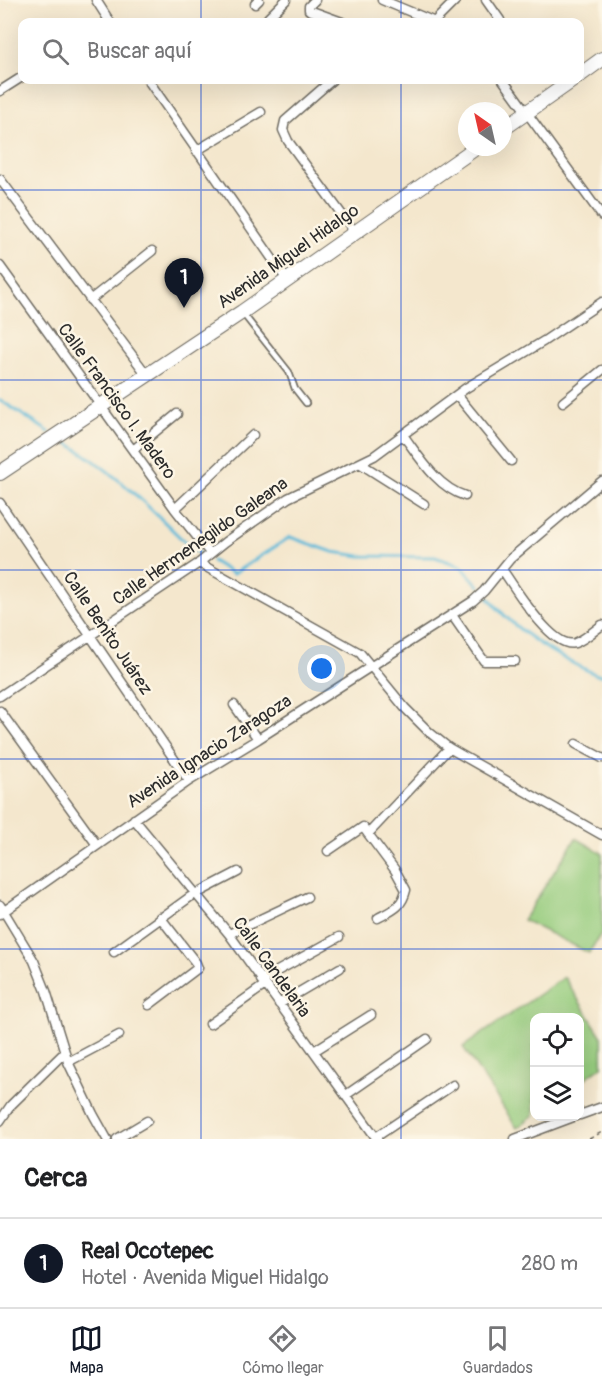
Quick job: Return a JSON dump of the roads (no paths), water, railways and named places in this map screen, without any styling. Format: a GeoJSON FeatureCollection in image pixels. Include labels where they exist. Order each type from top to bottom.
{"type":"FeatureCollection","features":[{"type":"Feature","properties":{"kind":"main road"},"geometry":{"type":"LineString","coordinates":[[584,72],[602,59]]}},
{"type":"Feature","properties":{"kind":"main road"},"geometry":{"type":"LineString","coordinates":[[512,123],[567,84]]}},
{"type":"Feature","properties":{"kind":"main road","name":"Avenida Miguel Hidalgo"},"geometry":{"type":"LineString","coordinates":[[0,473],[242,312],[354,231],[464,156]]}},
{"type":"Feature","properties":{"kind":"street"},"geometry":{"type":"LineString","coordinates":[[96,0],[107,18]]}},
{"type":"Feature","properties":{"kind":"street"},"geometry":{"type":"LineString","coordinates":[[268,18],[286,0]]}},
{"type":"Feature","properties":{"kind":"street"},"geometry":{"type":"LineString","coordinates":[[315,0],[309,6],[309,10],[331,18]]}},
{"type":"Feature","properties":{"kind":"street"},"geometry":{"type":"LineString","coordinates":[[382,0],[425,18]]}},
{"type":"Feature","properties":{"kind":"street"},"geometry":{"type":"LineString","coordinates":[[438,18],[456,0]]}},
{"type":"Feature","properties":{"kind":"street"},"geometry":{"type":"LineString","coordinates":[[486,0],[497,18]]}},
{"type":"Feature","properties":{"kind":"street"},"geometry":{"type":"LineString","coordinates":[[0,91],[18,80]]}},
{"type":"Feature","properties":{"kind":"street"},"geometry":{"type":"LineString","coordinates":[[151,84],[287,280]]}},
{"type":"Feature","properties":{"kind":"street"},"geometry":{"type":"LineString","coordinates":[[327,84],[285,121],[283,130],[288,141],[354,231]]}},
{"type":"Feature","properties":{"kind":"street"},"geometry":{"type":"LineString","coordinates":[[506,84],[602,216]]}},
{"type":"Feature","properties":{"kind":"street"},"geometry":{"type":"LineString","coordinates":[[196,151],[261,112]]}},
{"type":"Feature","properties":{"kind":"street"},"geometry":{"type":"LineString","coordinates":[[0,179],[147,375]]}},
{"type":"Feature","properties":{"kind":"street"},"geometry":{"type":"LineString","coordinates":[[90,300],[152,251]]}},
{"type":"Feature","properties":{"kind":"street","name":"Calle Francisco I. Madero"},"geometry":{"type":"LineString","coordinates":[[1,268],[175,509],[210,553]]}},
{"type":"Feature","properties":{"kind":"street","name":"Calle Hermenegildo Galeana"},"geometry":{"type":"LineString","coordinates":[[0,696],[199,563],[288,498],[326,478],[361,464],[457,395],[602,302]]}},
{"type":"Feature","properties":{"kind":"street"},"geometry":{"type":"LineString","coordinates":[[563,402],[602,370]]}},
{"type":"Feature","properties":{"kind":"street"},"geometry":{"type":"LineString","coordinates":[[457,395],[511,461]]}},
{"type":"Feature","properties":{"kind":"street"},"geometry":{"type":"LineString","coordinates":[[133,450],[177,414]]}},
{"type":"Feature","properties":{"kind":"street"},"geometry":{"type":"LineString","coordinates":[[175,509],[253,435]]}},
{"type":"Feature","properties":{"kind":"street"},"geometry":{"type":"LineString","coordinates":[[403,435],[439,480],[452,492],[465,496]]}},
{"type":"Feature","properties":{"kind":"street"},"geometry":{"type":"LineString","coordinates":[[361,464],[424,504]]}},
{"type":"Feature","properties":{"kind":"street","name":"Avenida Ignacio Zaragoza"},"geometry":{"type":"LineString","coordinates":[[1,910],[189,781],[473,601],[510,558],[602,481]]}},
{"type":"Feature","properties":{"kind":"street","name":"Calle Benito Juárez"},"geometry":{"type":"LineString","coordinates":[[0,503],[189,781]]}},
{"type":"Feature","properties":{"kind":"street"},"geometry":{"type":"LineString","coordinates":[[199,563],[339,639],[360,653],[405,708],[449,748],[601,833]]}},
{"type":"Feature","properties":{"kind":"street"},"geometry":{"type":"LineString","coordinates":[[502,569],[542,625],[567,643],[574,643],[602,625]]}},
{"type":"Feature","properties":{"kind":"street"},"geometry":{"type":"LineString","coordinates":[[452,615],[484,661],[515,661]]}},
{"type":"Feature","properties":{"kind":"street"},"geometry":{"type":"LineString","coordinates":[[234,705],[258,739]]}},
{"type":"Feature","properties":{"kind":"street"},"geometry":{"type":"LineString","coordinates":[[0,711],[97,845]]}},
{"type":"Feature","properties":{"kind":"street"},"geometry":{"type":"LineString","coordinates":[[576,744],[602,758]]}},
{"type":"Feature","properties":{"kind":"street"},"geometry":{"type":"LineString","coordinates":[[368,834],[449,748]]}},
{"type":"Feature","properties":{"kind":"street","name":"Calle Candelaria"},"geometry":{"type":"LineString","coordinates":[[134,819],[229,934],[377,1138]]}},
{"type":"Feature","properties":{"kind":"street"},"geometry":{"type":"LineString","coordinates":[[328,851],[363,827],[395,870],[406,890],[404,901],[378,918]]}},
{"type":"Feature","properties":{"kind":"street"},"geometry":{"type":"LineString","coordinates":[[114,952],[196,893],[238,872]]}},
{"type":"Feature","properties":{"kind":"street"},"geometry":{"type":"LineString","coordinates":[[229,934],[307,897]]}},
{"type":"Feature","properties":{"kind":"street"},"geometry":{"type":"LineString","coordinates":[[1,910],[34,961],[46,991],[68,1062],[107,1139]]}},
{"type":"Feature","properties":{"kind":"street"},"geometry":{"type":"LineString","coordinates":[[149,1005],[198,968],[160,917]]}},
{"type":"Feature","properties":{"kind":"street"},"geometry":{"type":"LineString","coordinates":[[210,1024],[263,982],[339,937]]}},
{"type":"Feature","properties":{"kind":"street"},"geometry":{"type":"LineString","coordinates":[[279,1004],[340,968]]}},
{"type":"Feature","properties":{"kind":"street"},"geometry":{"type":"LineString","coordinates":[[314,1051],[370,1016]]}},
{"type":"Feature","properties":{"kind":"street"},"geometry":{"type":"LineString","coordinates":[[68,1062],[119,1035]]}},
{"type":"Feature","properties":{"kind":"street"},"geometry":{"type":"LineString","coordinates":[[346,1095],[427,1039]]}},
{"type":"Feature","properties":{"kind":"street"},"geometry":{"type":"LineString","coordinates":[[0,1121],[11,1105],[65,1052]]}},
{"type":"Feature","properties":{"kind":"street"},"geometry":{"type":"LineString","coordinates":[[377,1138],[453,1085]]}},
{"type":"Feature","properties":{"kind":"street"},"geometry":{"type":"LineString","coordinates":[[584,1114],[602,1107]]}},
{"type":"Feature","properties":{"kind":"street"},"geometry":{"type":"LineString","coordinates":[[117,1139],[147,1121]]}},
{"type":"Feature","properties":{"kind":"street"},"geometry":{"type":"LineString","coordinates":[[515,1139],[564,1121]]}},
{"type":"Feature","properties":{"kind":"lane"},"geometry":{"type":"LineString","coordinates":[[242,312],[289,372],[295,389],[306,403]]}},
{"type":"Feature","properties":{"kind":"waterway"},"geometry":{"type":"LineString","coordinates":[[0,400],[49,432]]}},
{"type":"Feature","properties":{"kind":"waterway"},"geometry":{"type":"LineString","coordinates":[[64,441],[115,477],[199,553]]}},
{"type":"Feature","properties":{"kind":"waterway"},"geometry":{"type":"LineString","coordinates":[[212,561],[233,574],[290,537],[333,552],[361,556],[435,557],[461,566],[479,586]]}},
{"type":"Feature","properties":{"kind":"waterway"},"geometry":{"type":"LineString","coordinates":[[488,597],[512,622],[538,643],[582,668],[602,675]]}},
{"type":"Feature","properties":{"kind":"place","name":"Real Ocotepec"},"geometry":{"type":"Point","coordinates":[184,308]}}]}
